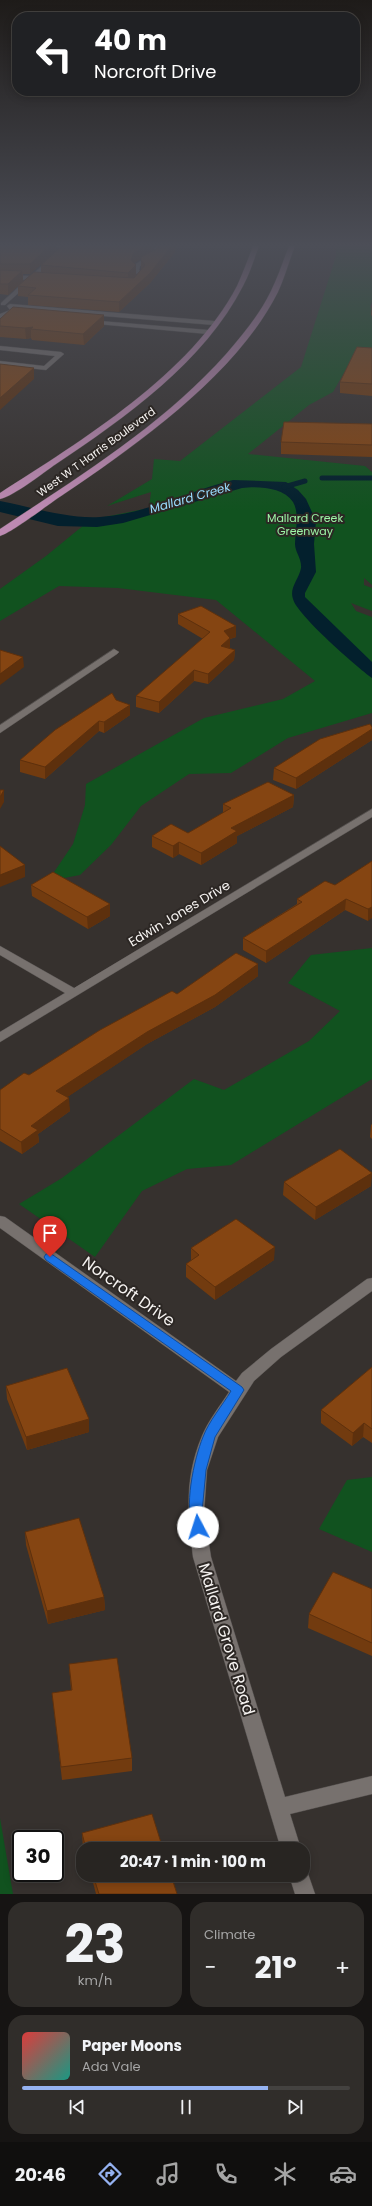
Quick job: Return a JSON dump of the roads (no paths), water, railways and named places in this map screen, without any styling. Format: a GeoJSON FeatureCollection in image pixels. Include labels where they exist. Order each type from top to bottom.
{"type":"FeatureCollection","features":[{"type":"Feature","properties":{"kind":"main road","name":"West W T Harris Boulevard"},"geometry":{"type":"LineString","coordinates":[[0,497],[77,447],[124,411],[167,374],[206,334]]}},
{"type":"Feature","properties":{"kind":"main road","name":"West W T Harris Boulevard"},"geometry":{"type":"LineString","coordinates":[[0,533],[128,446],[170,412],[209,376],[237,347],[246,334]]}},
{"type":"Feature","properties":{"kind":"street"},"geometry":{"type":"LineString","coordinates":[[0,348],[61,354],[46,368],[0,363]]}},
{"type":"Feature","properties":{"kind":"street"},"geometry":{"type":"LineString","coordinates":[[0,730],[114,652]]}},
{"type":"Feature","properties":{"kind":"street","name":"Edwin Jones Drive"},"geometry":{"type":"LineString","coordinates":[[0,1038],[372,812]]}},
{"type":"Feature","properties":{"kind":"street"},"geometry":{"type":"LineString","coordinates":[[0,950],[74,993]]}},
{"type":"Feature","properties":{"kind":"street","name":"Norcroft Drive"},"geometry":{"type":"LineString","coordinates":[[0,1221],[238,1390]]}},
{"type":"Feature","properties":{"kind":"street","name":"Mallard Grove Road"},"geometry":{"type":"LineString","coordinates":[[289,1842],[202,1557],[196,1512],[199,1470],[210,1436],[238,1390],[248,1377],[276,1353],[372,1283]]}},
{"type":"Feature","properties":{"kind":"street"},"geometry":{"type":"LineString","coordinates":[[279,1808],[372,1785]]}},
{"type":"Feature","properties":{"kind":"street"},"geometry":{"type":"LineString","coordinates":[[301,1882],[305,1894]]}},
{"type":"Feature","properties":{"kind":"water","name":"Mallard Creek"},"geometry":{"type":"Polygon","coordinates":[[[233,480],[286,482],[298,490],[306,499],[316,521],[314,544],[316,572],[305,593],[305,597],[372,662],[372,678],[341,652],[305,617],[297,607],[292,595],[293,587],[301,568],[295,544],[297,523],[296,512],[293,502],[289,497],[277,490],[255,487],[242,488],[123,523],[97,527],[58,526],[0,512],[0,501],[75,516],[100,517],[117,515],[134,512],[233,480]]]}},
{"type":"Feature","properties":{"kind":"waterway"},"geometry":{"type":"LineString","coordinates":[[322,478],[372,478]]}},
{"type":"Feature","properties":{"kind":"waterway"},"geometry":{"type":"LineString","coordinates":[[284,487],[305,481]]}},
{"type":"Feature","properties":{"kind":"park label","name":"Mallard Creek Greenway"},"geometry":{"type":"Point","coordinates":[305,524]}}]}
